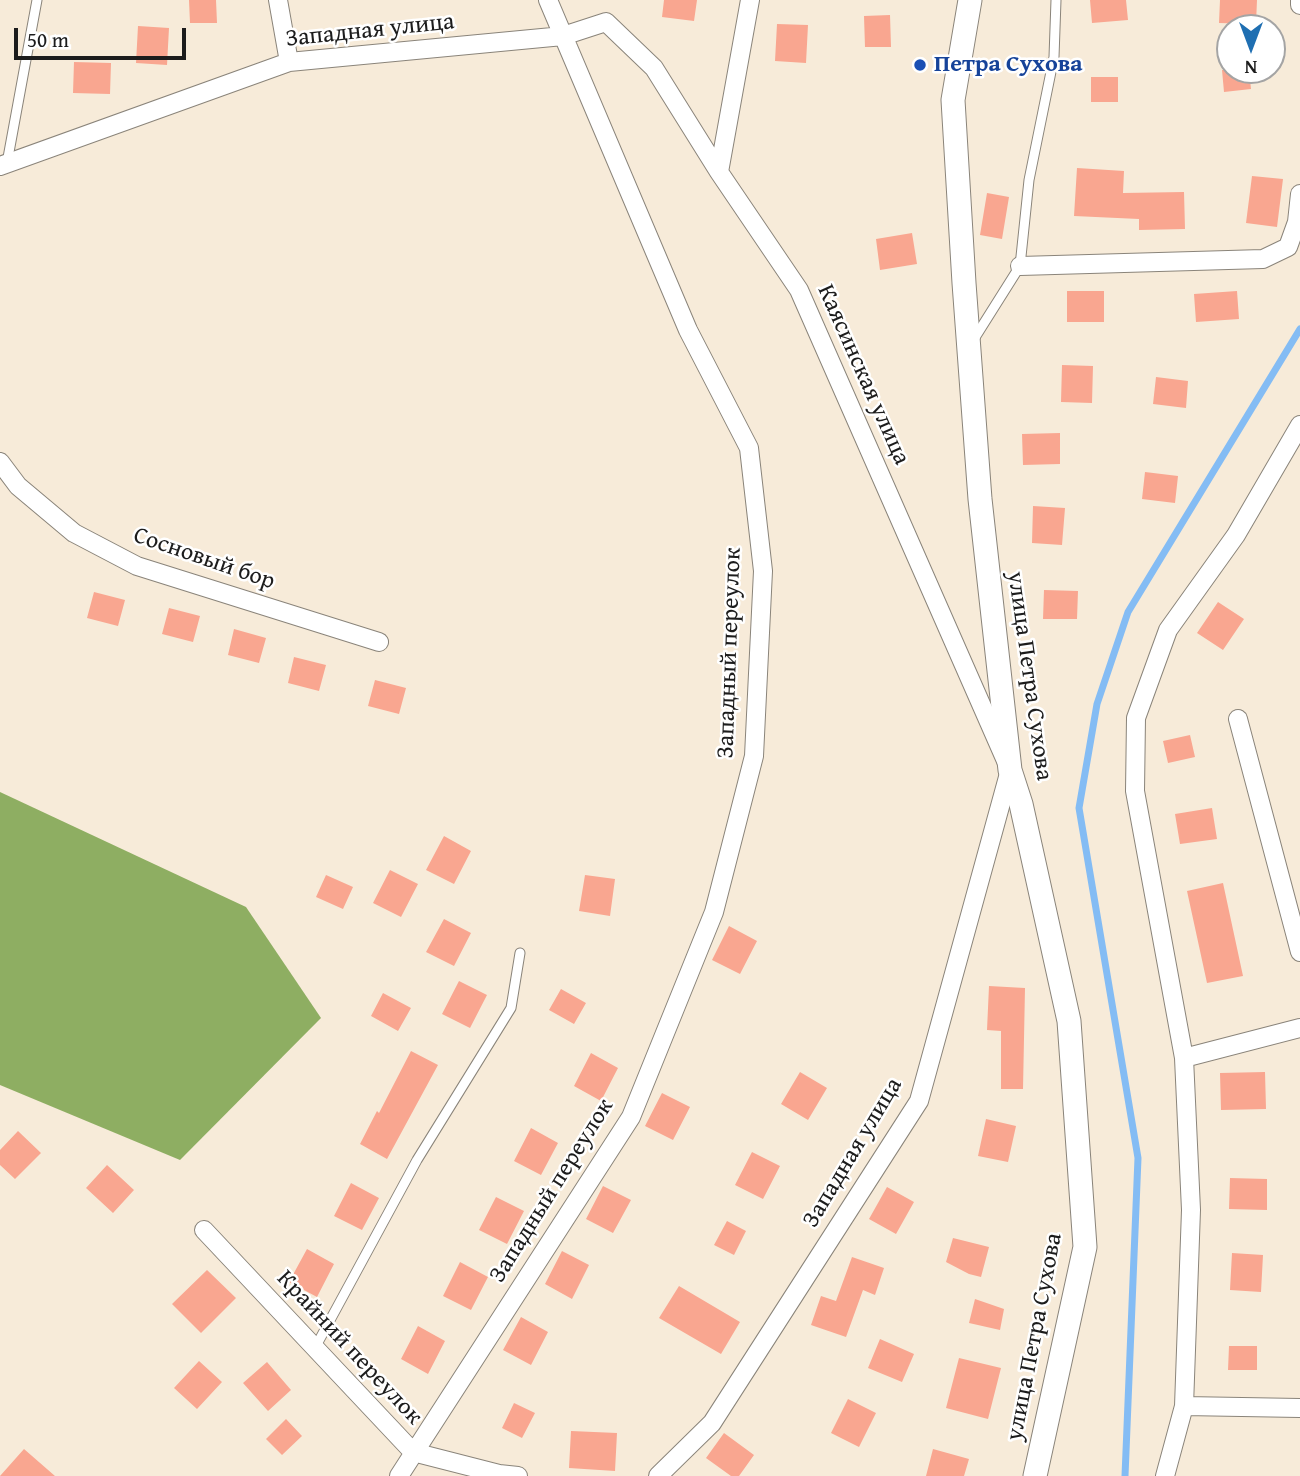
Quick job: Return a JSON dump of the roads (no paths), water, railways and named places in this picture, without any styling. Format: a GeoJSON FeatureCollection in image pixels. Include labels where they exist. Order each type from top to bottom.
{"type":"FeatureCollection","features":[{"type":"Feature","properties":{"kind":"street"},"geometry":{"type":"LineString","coordinates":[[278,0],[289,62]]}},
{"type":"Feature","properties":{"kind":"street","name":"Западный переулок"},"geometry":{"type":"LineString","coordinates":[[399,1476],[631,1118],[714,912],[754,755],[763,571],[749,448],[688,330],[548,0]]}},
{"type":"Feature","properties":{"kind":"street"},"geometry":{"type":"LineString","coordinates":[[719,172],[750,0]]}},
{"type":"Feature","properties":{"kind":"street","name":"улица Петра Сухова"},"geometry":{"type":"LineString","coordinates":[[970,0],[953,100],[980,499],[1010,770],[1021,804],[1069,1021],[1085,1247],[1035,1476]]}},
{"type":"Feature","properties":{"kind":"street","name":"Западная улица"},"geometry":{"type":"LineString","coordinates":[[3,164],[289,62],[563,36],[607,22],[654,68],[719,172]]}},
{"type":"Feature","properties":{"kind":"street","name":"Каясинская улица"},"geometry":{"type":"LineString","coordinates":[[719,172],[799,290],[1010,770]]}},
{"type":"Feature","properties":{"kind":"street"},"geometry":{"type":"LineString","coordinates":[[1020,266],[1263,259],[1288,247],[1297,222],[1300,194]]}},
{"type":"Feature","properties":{"kind":"street"},"geometry":{"type":"LineString","coordinates":[[1165,1476],[1184,1406],[1191,1210],[1184,1058],[1135,791],[1136,718],[1168,631],[1236,535],[1300,425]]}},
{"type":"Feature","properties":{"kind":"street","name":"Сосновый бор"},"geometry":{"type":"LineString","coordinates":[[0,462],[18,486],[74,533],[137,566],[379,642]]}},
{"type":"Feature","properties":{"kind":"street"},"geometry":{"type":"LineString","coordinates":[[1238,719],[1300,952]]}},
{"type":"Feature","properties":{"kind":"street","name":"Западная улица"},"geometry":{"type":"LineString","coordinates":[[658,1476],[712,1423],[919,1101],[1010,770]]}},
{"type":"Feature","properties":{"kind":"street"},"geometry":{"type":"LineString","coordinates":[[1184,1058],[1300,1028]]}},
{"type":"Feature","properties":{"kind":"street","name":"Крайний переулок"},"geometry":{"type":"LineString","coordinates":[[204,1230],[414,1452],[499,1474],[518,1476]]}},
{"type":"Feature","properties":{"kind":"street"},"geometry":{"type":"LineString","coordinates":[[1184,1406],[1300,1408]]}},
{"type":"Feature","properties":{"kind":"lane"},"geometry":{"type":"LineString","coordinates":[[3,164],[37,0]]}},
{"type":"Feature","properties":{"kind":"lane"},"geometry":{"type":"LineString","coordinates":[[969,347],[1020,266],[1029,180],[1054,57],[1056,0]]}},
{"type":"Feature","properties":{"kind":"lane"},"geometry":{"type":"LineString","coordinates":[[316,1346],[417,1160],[511,1008],[520,953]]}},
{"type":"Feature","properties":{"kind":"waterway"},"geometry":{"type":"LineString","coordinates":[[1125,1476],[1138,1158],[1079,808],[1097,704],[1128,612],[1300,329]]}},
{"type":"Feature","properties":{"kind":"place","name":"Петра Сухова"},"geometry":{"type":"Point","coordinates":[920,65]}}]}
